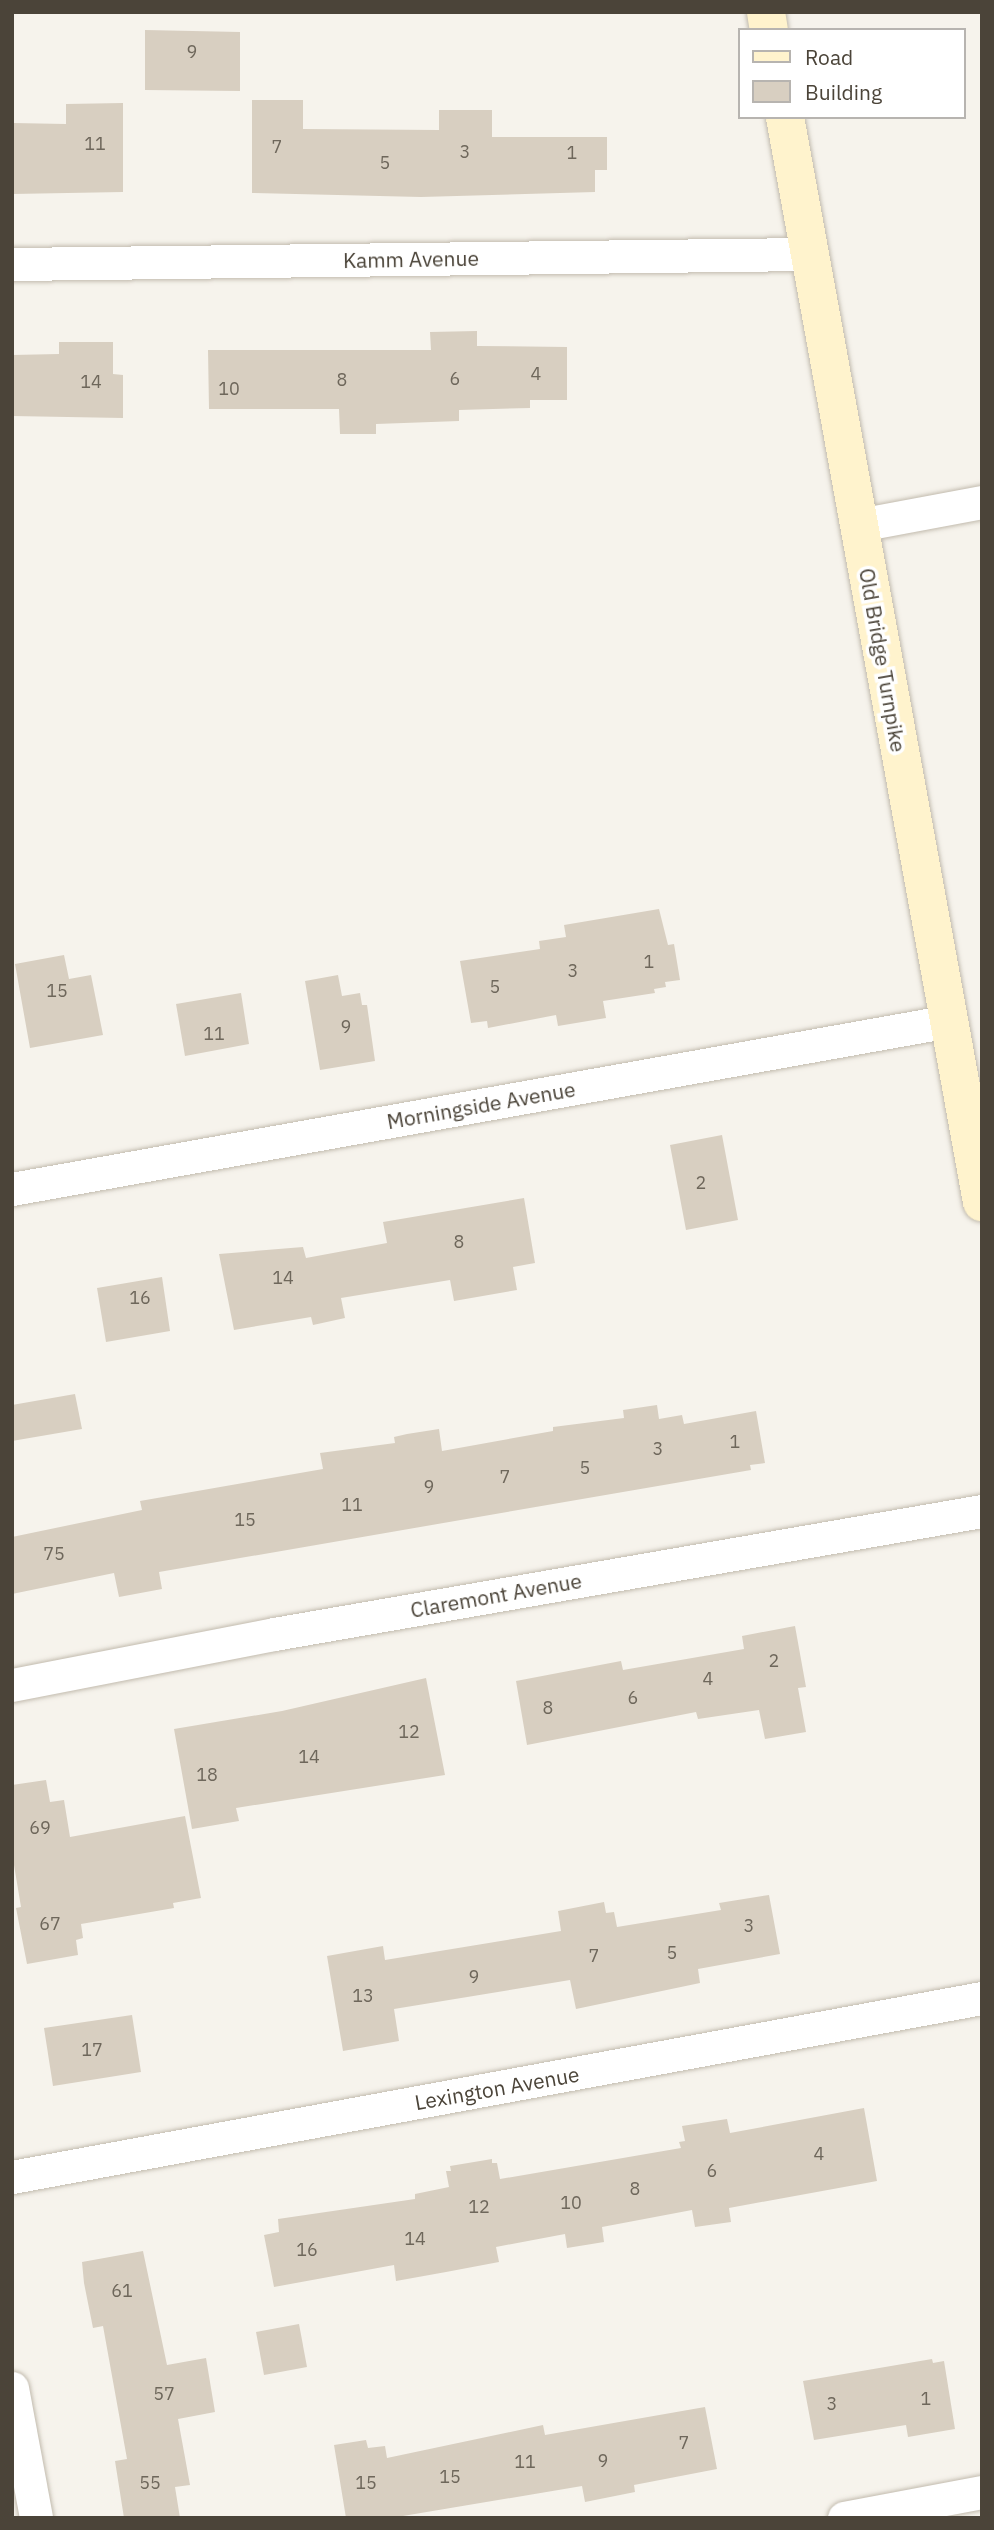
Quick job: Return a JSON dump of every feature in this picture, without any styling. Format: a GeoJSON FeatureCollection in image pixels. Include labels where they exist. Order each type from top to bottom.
{"type":"FeatureCollection","features":[{"type":"Feature","properties":{"kind":"street","name":"Old Bridge Turnpike"},"geometry":{"type":"LineString","coordinates":[[785,119],[982,1202]]}},
{"type":"Feature","properties":{"kind":"street","name":"Kamm Avenue"},"geometry":{"type":"LineString","coordinates":[[12,264],[809,254]]}},
{"type":"Feature","properties":{"kind":"street"},"geometry":{"type":"LineString","coordinates":[[859,525],[982,502]]}},
{"type":"Feature","properties":{"kind":"street","name":"Morningside Avenue"},"geometry":{"type":"LineString","coordinates":[[12,1189],[949,1021]]}},
{"type":"Feature","properties":{"kind":"street","name":"Claremont Avenue"},"geometry":{"type":"LineString","coordinates":[[12,1685],[274,1634],[982,1511]]}},
{"type":"Feature","properties":{"kind":"street","name":"Lexington Avenue"},"geometry":{"type":"LineString","coordinates":[[12,2177],[982,1998]]}},
{"type":"Feature","properties":{"kind":"street"},"geometry":{"type":"LineString","coordinates":[[12,2388],[36,2518]]}},
{"type":"Feature","properties":{"kind":"street"},"geometry":{"type":"LineString","coordinates":[[844,2518],[982,2492]]}},
{"type":"Feature","properties":{"kind":"building"},"geometry":{"type":"Polygon","coordinates":[[[145,30],[240,32],[240,91],[145,90],[145,30]]]}},
{"type":"Feature","properties":{"kind":"building"},"geometry":{"type":"Polygon","coordinates":[[[252,100],[303,100],[303,129],[439,130],[439,110],[492,110],[492,137],[607,137],[607,170],[595,170],[595,192],[421,197],[252,193],[252,100]]]}},
{"type":"Feature","properties":{"kind":"building"},"geometry":{"type":"Polygon","coordinates":[[[123,103],[123,192],[12,194],[13,123],[66,124],[66,104],[123,103]]]}},
{"type":"Feature","properties":{"kind":"building"},"geometry":{"type":"Polygon","coordinates":[[[477,331],[477,346],[567,347],[567,400],[530,400],[530,408],[459,410],[459,421],[376,424],[376,434],[340,434],[339,409],[209,409],[208,350],[431,350],[430,332],[477,331]]]}},
{"type":"Feature","properties":{"kind":"building"},"geometry":{"type":"Polygon","coordinates":[[[59,342],[113,342],[113,374],[123,375],[123,418],[12,416],[12,355],[59,354],[59,342]]]}},
{"type":"Feature","properties":{"kind":"building"},"geometry":{"type":"Polygon","coordinates":[[[659,909],[668,945],[674,944],[680,980],[665,982],[666,987],[654,989],[655,993],[603,1001],[606,1018],[558,1026],[556,1015],[488,1028],[487,1021],[471,1023],[460,961],[540,949],[539,941],[566,937],[564,925],[659,909]]]}},
{"type":"Feature","properties":{"kind":"building"},"geometry":{"type":"Polygon","coordinates":[[[64,955],[69,979],[91,975],[103,1035],[30,1048],[15,964],[64,955]]]}},
{"type":"Feature","properties":{"kind":"building"},"geometry":{"type":"Polygon","coordinates":[[[338,975],[342,996],[360,993],[362,1005],[367,1005],[375,1061],[320,1070],[305,981],[338,975]]]}},
{"type":"Feature","properties":{"kind":"building"},"geometry":{"type":"Polygon","coordinates":[[[241,993],[249,1044],[185,1056],[176,1004],[241,993]]]}},
{"type":"Feature","properties":{"kind":"building"},"geometry":{"type":"Polygon","coordinates":[[[722,1135],[738,1220],[686,1230],[670,1145],[722,1135]]]}},
{"type":"Feature","properties":{"kind":"building"},"geometry":{"type":"Polygon","coordinates":[[[524,1198],[535,1263],[513,1267],[517,1290],[454,1301],[450,1280],[341,1298],[345,1318],[313,1325],[311,1317],[234,1330],[219,1254],[303,1247],[306,1258],[387,1243],[383,1222],[524,1198]]]}},
{"type":"Feature","properties":{"kind":"building"},"geometry":{"type":"Polygon","coordinates":[[[162,1277],[170,1331],[106,1342],[97,1288],[162,1277]]]}},
{"type":"Feature","properties":{"kind":"building"},"geometry":{"type":"Polygon","coordinates":[[[75,1394],[82,1429],[12,1441],[12,1405],[75,1394]]]}},
{"type":"Feature","properties":{"kind":"building"},"geometry":{"type":"Polygon","coordinates":[[[657,1405],[659,1419],[682,1415],[684,1424],[756,1411],[765,1463],[750,1465],[751,1470],[159,1572],[162,1589],[119,1597],[114,1573],[12,1594],[12,1537],[142,1510],[140,1501],[323,1469],[320,1453],[395,1443],[394,1437],[407,1434],[439,1429],[442,1451],[553,1431],[553,1427],[624,1418],[623,1410],[657,1405]]]}},
{"type":"Feature","properties":{"kind":"building"},"geometry":{"type":"Polygon","coordinates":[[[795,1626],[806,1687],[798,1688],[806,1732],[765,1739],[759,1710],[698,1719],[696,1712],[527,1745],[516,1681],[621,1661],[623,1670],[744,1649],[742,1636],[795,1626]]]}},
{"type":"Feature","properties":{"kind":"building"},"geometry":{"type":"Polygon","coordinates":[[[426,1678],[445,1775],[236,1808],[239,1821],[192,1829],[174,1729],[282,1711],[426,1678]]]}},
{"type":"Feature","properties":{"kind":"building"},"geometry":{"type":"Polygon","coordinates":[[[46,1780],[50,1802],[64,1800],[70,1837],[185,1816],[201,1898],[173,1903],[174,1908],[81,1924],[83,1938],[76,1940],[78,1955],[27,1964],[16,1908],[21,1907],[12,1853],[12,1785],[46,1780]]]}},
{"type":"Feature","properties":{"kind":"building"},"geometry":{"type":"Polygon","coordinates":[[[769,1895],[780,1954],[698,1969],[700,1983],[576,2009],[570,1980],[394,2009],[399,2041],[343,2051],[327,1956],[383,1946],[385,1960],[561,1931],[558,1911],[604,1902],[606,1913],[614,1912],[617,1927],[721,1910],[719,1903],[769,1895]]]}},
{"type":"Feature","properties":{"kind":"building"},"geometry":{"type":"Polygon","coordinates":[[[132,2015],[141,2072],[53,2086],[44,2028],[132,2015]]]}},
{"type":"Feature","properties":{"kind":"building"},"geometry":{"type":"Polygon","coordinates":[[[864,2108],[877,2181],[729,2208],[731,2222],[695,2227],[692,2210],[602,2227],[604,2242],[567,2248],[565,2234],[496,2247],[499,2262],[396,2281],[394,2265],[274,2287],[264,2235],[279,2232],[278,2219],[415,2199],[415,2194],[449,2187],[446,2171],[451,2171],[450,2166],[492,2159],[492,2163],[497,2163],[500,2179],[681,2148],[679,2142],[685,2141],[682,2126],[727,2119],[730,2133],[864,2108]]]}},
{"type":"Feature","properties":{"kind":"building"},"geometry":{"type":"Polygon","coordinates":[[[143,2251],[167,2365],[206,2358],[215,2412],[178,2419],[190,2485],[175,2487],[180,2518],[124,2518],[115,2461],[127,2459],[103,2326],[93,2328],[84,2283],[82,2262],[143,2251]]]}},
{"type":"Feature","properties":{"kind":"building"},"geometry":{"type":"Polygon","coordinates":[[[299,2324],[307,2367],[264,2375],[256,2332],[299,2324]]]}},
{"type":"Feature","properties":{"kind":"building"},"geometry":{"type":"Polygon","coordinates":[[[932,2359],[933,2363],[944,2361],[955,2429],[908,2437],[906,2425],[814,2440],[803,2381],[932,2359]]]}},
{"type":"Feature","properties":{"kind":"building"},"geometry":{"type":"Polygon","coordinates":[[[705,2407],[717,2469],[634,2485],[635,2492],[585,2502],[582,2486],[391,2518],[346,2518],[334,2445],[366,2440],[368,2448],[385,2446],[387,2458],[543,2425],[545,2435],[705,2407]]]}}]}
